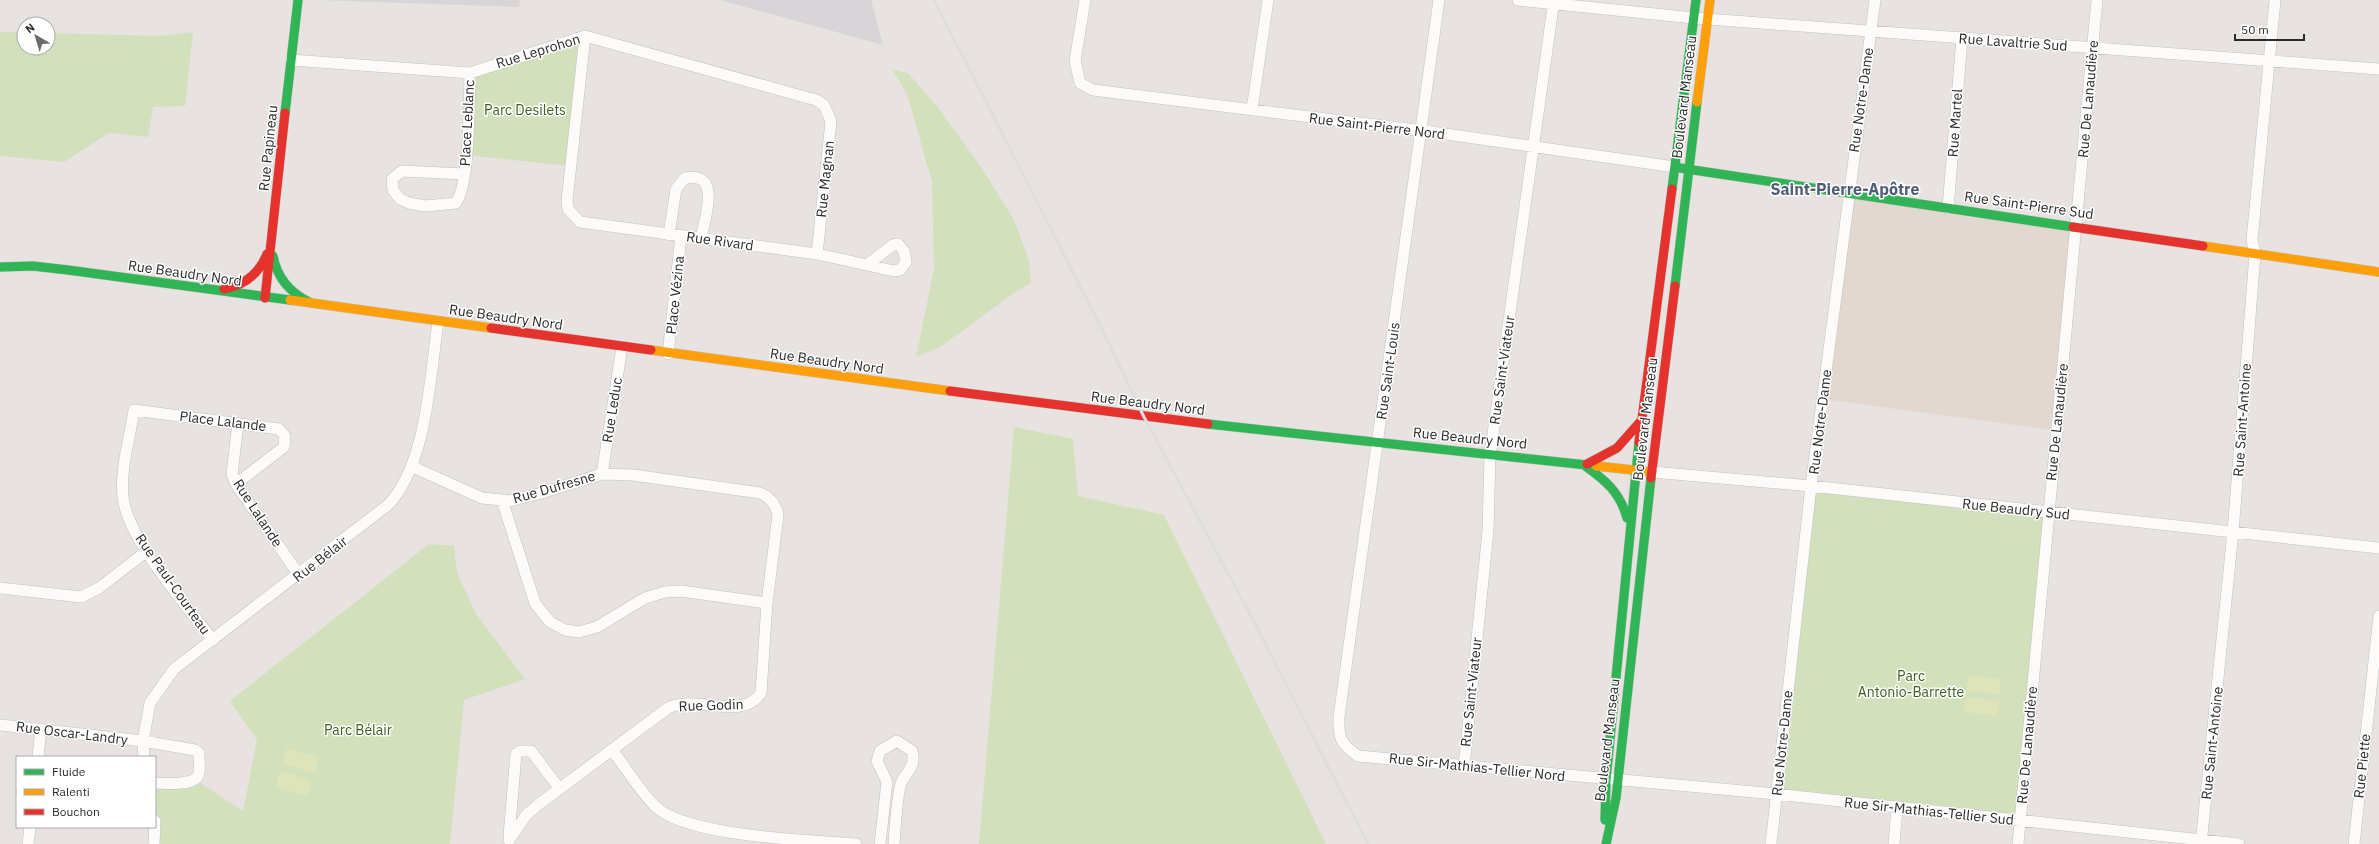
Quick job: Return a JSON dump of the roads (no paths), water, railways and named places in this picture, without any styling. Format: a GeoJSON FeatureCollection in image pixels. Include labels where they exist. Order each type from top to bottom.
{"type":"FeatureCollection","features":[{"type":"Feature","properties":{"kind":"main road","name":"Rue Papineau"},"geometry":{"type":"LineString","coordinates":[[265,298],[298,0]]}},
{"type":"Feature","properties":{"kind":"main road","name":"Boulevard Manseau"},"geometry":{"type":"LineString","coordinates":[[1612,780],[1635,470],[1643,418],[1696,0]]}},
{"type":"Feature","properties":{"kind":"main road","name":"Boulevard Manseau"},"geometry":{"type":"LineString","coordinates":[[1606,842],[1604,802],[1612,780],[1652,472],[1710,0]]}},
{"type":"Feature","properties":{"kind":"main road","name":"Rue Saint-Pierre Sud"},"geometry":{"type":"LineString","coordinates":[[1675,167],[2379,272]]}},
{"type":"Feature","properties":{"kind":"main road"},"geometry":{"type":"LineString","coordinates":[[198,289],[216,290],[240,286],[254,276],[263,264],[272,238]]}},
{"type":"Feature","properties":{"kind":"main road"},"geometry":{"type":"LineString","coordinates":[[272,238],[277,274],[285,286],[299,298],[320,306]]}},
{"type":"Feature","properties":{"kind":"main road","name":"Rue Beaudry Nord"},"geometry":{"type":"LineString","coordinates":[[0,267],[33,266],[68,270],[668,354],[1144,417],[1652,472]]}},
{"type":"Feature","properties":{"kind":"main road"},"geometry":{"type":"LineString","coordinates":[[1630,533],[1624,503],[1618,492],[1584,465],[1611,454],[1619,448],[1632,436],[1643,418]]}},
{"type":"Feature","properties":{"kind":"street","name":"Rue Saint-Pierre Nord"},"geometry":{"type":"LineString","coordinates":[[1085,0],[1076,61],[1080,83],[1093,90],[1420,131],[1675,167]]}},
{"type":"Feature","properties":{"kind":"street"},"geometry":{"type":"LineString","coordinates":[[1252,110],[1268,0]]}},
{"type":"Feature","properties":{"kind":"street","name":"Rue Saint-Louis"},"geometry":{"type":"LineString","coordinates":[[1342,741],[1338,733],[1339,717],[1439,0]]}},
{"type":"Feature","properties":{"kind":"street","name":"Rue Lavaltrie Sud"},"geometry":{"type":"LineString","coordinates":[[1518,0],[1554,2],[1694,18],[2379,69]]}},
{"type":"Feature","properties":{"kind":"street","name":"Rue Notre-Dame"},"geometry":{"type":"LineString","coordinates":[[1771,844],[1812,486],[1848,194],[1874,0]]}},
{"type":"Feature","properties":{"kind":"street","name":"Rue De Lanaudière"},"geometry":{"type":"LineString","coordinates":[[2018,844],[2097,0]]}},
{"type":"Feature","properties":{"kind":"street","name":"Rue Saint-Antoine"},"geometry":{"type":"LineString","coordinates":[[2201,842],[2233,532],[2255,254],[2252,240],[2275,0]]}},
{"type":"Feature","properties":{"kind":"street","name":"Rue Saint-Viateur"},"geometry":{"type":"LineString","coordinates":[[1464,766],[1488,530],[1490,454],[1554,2]]}},
{"type":"Feature","properties":{"kind":"street","name":"Rue Leprohon"},"geometry":{"type":"LineString","coordinates":[[292,60],[470,73],[585,36],[816,100],[824,105]]}},
{"type":"Feature","properties":{"kind":"street","name":"Rue Rivard"},"geometry":{"type":"LineString","coordinates":[[585,36],[567,201],[568,209],[580,222],[817,254],[868,264]]}},
{"type":"Feature","properties":{"kind":"street","name":"Rue Martel"},"geometry":{"type":"LineString","coordinates":[[1948,208],[1962,38]]}},
{"type":"Feature","properties":{"kind":"street","name":"Place Leblanc"},"geometry":{"type":"LineString","coordinates":[[464,174],[402,171],[392,180],[392,190],[400,198],[409,203],[426,206],[456,203],[460,197],[464,174],[470,73]]}},
{"type":"Feature","properties":{"kind":"street","name":"Rue Magnan"},"geometry":{"type":"LineString","coordinates":[[817,254],[831,121],[824,105]]}},
{"type":"Feature","properties":{"kind":"street","name":"Place Vézina"},"geometry":{"type":"LineString","coordinates":[[669,235],[676,189],[685,178],[693,176],[704,181],[709,197],[701,238]]}},
{"type":"Feature","properties":{"kind":"street","name":"Place Vézina"},"geometry":{"type":"LineString","coordinates":[[668,354],[681,236]]}},
{"type":"Feature","properties":{"kind":"street","name":"Rue Bélair"},"geometry":{"type":"LineString","coordinates":[[144,756],[143,741],[150,703],[158,689],[174,669],[299,575],[388,505],[399,494],[413,467],[425,409],[438,322]]}},
{"type":"Feature","properties":{"kind":"street","name":"Rue Leduc"},"geometry":{"type":"LineString","coordinates":[[602,474],[622,347]]}},
{"type":"Feature","properties":{"kind":"street","name":"Place Lalande"},"geometry":{"type":"LineString","coordinates":[[134,410],[279,429],[285,436],[286,443],[274,455],[236,484]]}},
{"type":"Feature","properties":{"kind":"street","name":"Rue Paul-Courteau"},"geometry":{"type":"LineString","coordinates":[[134,410],[123,496],[125,510],[147,551],[213,640]]}},
{"type":"Feature","properties":{"kind":"street","name":"Rue Lalande"},"geometry":{"type":"LineString","coordinates":[[238,423],[232,474],[236,484],[299,575]]}},
{"type":"Feature","properties":{"kind":"street","name":"Rue Dufresne"},"geometry":{"type":"LineString","coordinates":[[413,467],[482,498],[509,501],[538,494],[602,474],[640,476],[760,493],[770,500]]}},
{"type":"Feature","properties":{"kind":"street","name":"Rue Beaudry Sud"},"geometry":{"type":"LineString","coordinates":[[1652,472],[1812,486],[2379,548]]}},
{"type":"Feature","properties":{"kind":"street"},"geometry":{"type":"LineString","coordinates":[[502,500],[535,603],[550,622],[565,630],[579,632],[597,627],[645,598],[665,592],[681,590],[767,603]]}},
{"type":"Feature","properties":{"kind":"street","name":"Rue Godin"},"geometry":{"type":"LineString","coordinates":[[508,842],[527,814],[559,788],[668,708],[678,703],[737,706],[747,705],[757,700],[761,693],[767,603],[778,516],[776,506],[770,500]]}},
{"type":"Feature","properties":{"kind":"street"},"geometry":{"type":"LineString","coordinates":[[0,588],[81,596],[100,588],[147,551]]}},
{"type":"Feature","properties":{"kind":"street","name":"Rue Piette"},"geometry":{"type":"LineString","coordinates":[[2354,844],[2379,616]]}},
{"type":"Feature","properties":{"kind":"street","name":"Rue Oscar-Landry"},"geometry":{"type":"LineString","coordinates":[[0,725],[143,741],[195,750],[199,753],[199,774],[194,780],[184,783],[156,783]]}},
{"type":"Feature","properties":{"kind":"street"},"geometry":{"type":"LineString","coordinates":[[38,756],[41,729]]}},
{"type":"Feature","properties":{"kind":"street"},"geometry":{"type":"LineString","coordinates":[[880,844],[887,782],[878,761],[880,751],[897,741],[912,751],[915,760],[913,767],[901,782],[894,844]]}},
{"type":"Feature","properties":{"kind":"street","name":"Rue Sir-Mathias-Tellier Nord"},"geometry":{"type":"LineString","coordinates":[[1342,741],[1358,756],[1612,780]]}},
{"type":"Feature","properties":{"kind":"street"},"geometry":{"type":"LineString","coordinates":[[612,750],[655,806],[675,820],[751,839],[856,844]]}},
{"type":"Feature","properties":{"kind":"street","name":"Rue Godin"},"geometry":{"type":"LineString","coordinates":[[508,842],[516,754],[520,751],[531,751],[559,788]]}},
{"type":"Feature","properties":{"kind":"street","name":"Rue Sir-Mathias-Tellier Sud"},"geometry":{"type":"LineString","coordinates":[[1612,780],[1776,794],[2201,842],[2240,844]]}},
{"type":"Feature","properties":{"kind":"street"},"geometry":{"type":"LineString","coordinates":[[1894,844],[1897,808]]}},
{"type":"Feature","properties":{"kind":"street"},"geometry":{"type":"LineString","coordinates":[[28,844],[30,828]]}},
{"type":"Feature","properties":{"kind":"street"},"geometry":{"type":"LineString","coordinates":[[154,844],[155,828]]}},
{"type":"Feature","properties":{"kind":"railway"},"geometry":{"type":"LineString","coordinates":[[934,0],[1102,329],[1144,417],[1251,616],[1368,844]]}},
{"type":"Feature","properties":{"kind":"district","name":"Saint-Pierre-Apôtre"},"geometry":{"type":"Point","coordinates":[1845,189]}},
{"type":"Feature","properties":{"kind":"park label","name":"Parc Desilets"},"geometry":{"type":"Point","coordinates":[525,110]}},
{"type":"Feature","properties":{"kind":"park label","name":"Parc Antonio-Barrette"},"geometry":{"type":"Point","coordinates":[1911,684]}},
{"type":"Feature","properties":{"kind":"park label","name":"Parc Bélair"},"geometry":{"type":"Point","coordinates":[358,730]}}]}
